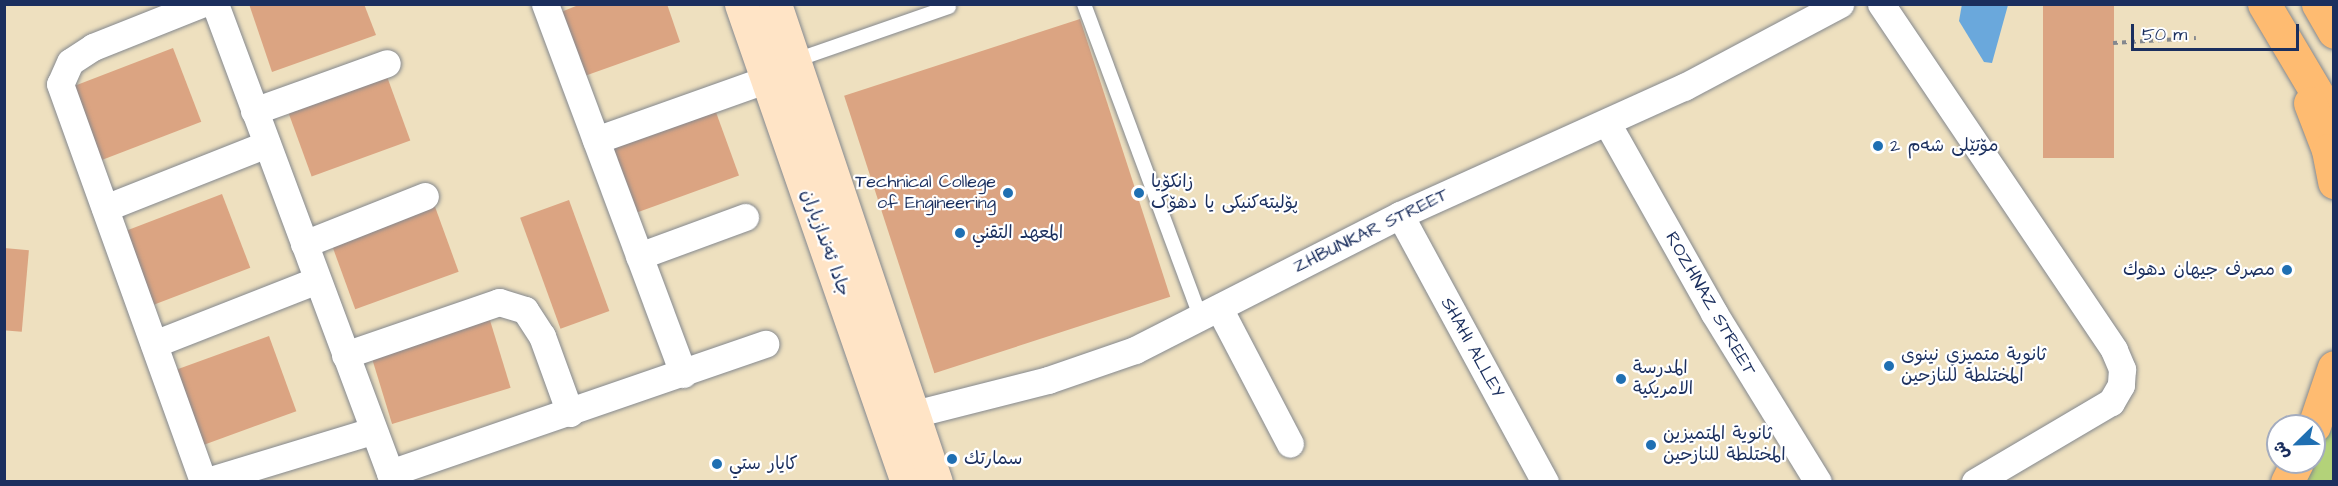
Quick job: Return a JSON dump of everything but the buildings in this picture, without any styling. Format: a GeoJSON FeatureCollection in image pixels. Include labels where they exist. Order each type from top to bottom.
{"type":"FeatureCollection","features":[{"type":"Feature","properties":{"kind":"highway"},"geometry":{"type":"LineString","coordinates":[[2264,4],[2334,122]]}},
{"type":"Feature","properties":{"kind":"highway"},"geometry":{"type":"LineString","coordinates":[[2318,4],[2334,32]]}},
{"type":"Feature","properties":{"kind":"highway"},"geometry":{"type":"LineString","coordinates":[[2293,56],[2328,150],[2334,182]]}},
{"type":"Feature","properties":{"kind":"highway"},"geometry":{"type":"LineString","coordinates":[[2318,414],[2334,367]]}},
{"type":"Feature","properties":{"kind":"main road","name":"جادا ئەندازیاران"},"geometry":{"type":"LineString","coordinates":[[741,4],[767,79],[901,417],[936,482]]}},
{"type":"Feature","properties":{"kind":"main road","name":"جادا ئەندازیاران"},"geometry":{"type":"LineString","coordinates":[[775,4],[901,417],[907,482]]}},
{"type":"Feature","properties":{"kind":"street"},"geometry":{"type":"LineString","coordinates":[[201,4],[93,47],[70,62],[60,84],[203,482],[372,431]]}},
{"type":"Feature","properties":{"kind":"street"},"geometry":{"type":"LineString","coordinates":[[215,4],[390,477],[765,344]]}},
{"type":"Feature","properties":{"kind":"street"},"geometry":{"type":"LineString","coordinates":[[545,4],[683,374]]}},
{"type":"Feature","properties":{"kind":"street","name":"ZHBUNKAR STREET"},"geometry":{"type":"LineString","coordinates":[[901,417],[1048,380],[1135,350],[1400,215],[1607,123],[1753,52],[1840,4]]}},
{"type":"Feature","properties":{"kind":"street"},"geometry":{"type":"LineString","coordinates":[[1881,4],[2114,350],[2122,369],[2121,385],[2111,402],[1975,482]]}},
{"type":"Feature","properties":{"kind":"street"},"geometry":{"type":"LineString","coordinates":[[254,111],[387,63]]}},
{"type":"Feature","properties":{"kind":"street"},"geometry":{"type":"LineString","coordinates":[[596,140],[767,79]]}},
{"type":"Feature","properties":{"kind":"street","name":"ROZHNAZ STREET"},"geometry":{"type":"LineString","coordinates":[[1607,123],[1714,313],[1818,482]]}},
{"type":"Feature","properties":{"kind":"street"},"geometry":{"type":"LineString","coordinates":[[105,208],[267,144]]}},
{"type":"Feature","properties":{"kind":"street"},"geometry":{"type":"LineString","coordinates":[[304,244],[425,196]]}},
{"type":"Feature","properties":{"kind":"street","name":"SHAHI ALLEY"},"geometry":{"type":"LineString","coordinates":[[1400,215],[1545,482]]}},
{"type":"Feature","properties":{"kind":"street"},"geometry":{"type":"LineString","coordinates":[[639,256],[745,217]]}},
{"type":"Feature","properties":{"kind":"street"},"geometry":{"type":"LineString","coordinates":[[154,344],[317,280]]}},
{"type":"Feature","properties":{"kind":"street"},"geometry":{"type":"LineString","coordinates":[[345,355],[499,302],[525,310],[542,336],[570,413]]}},
{"type":"Feature","properties":{"kind":"street"},"geometry":{"type":"LineString","coordinates":[[1210,313],[1290,444]]}},
{"type":"Feature","properties":{"kind":"lane"},"geometry":{"type":"LineString","coordinates":[[1084,4],[1210,313]]}},
{"type":"Feature","properties":{"kind":"lane"},"geometry":{"type":"LineString","coordinates":[[794,61],[949,7]]}},
{"type":"Feature","properties":{"kind":"path"},"geometry":{"type":"LineString","coordinates":[[2113,43],[2196,38]]}},
{"type":"Feature","properties":{"kind":"green space"},"geometry":{"type":"Polygon","coordinates":[[[2333,421],[2333,481],[2307,481],[2310,474],[2326,474],[2326,437],[2333,421]]]}},
{"type":"Feature","properties":{"kind":"water"},"geometry":{"type":"Polygon","coordinates":[[[1962,4],[2008,5],[1992,63],[1984,62],[1959,21],[1962,4]]]}},
{"type":"Feature","properties":{"kind":"place","name":"مۆتێلی شەم 2"},"geometry":{"type":"Point","coordinates":[1878,146]}},
{"type":"Feature","properties":{"kind":"place","name":"Technical College of Engineering"},"geometry":{"type":"Point","coordinates":[1008,193]}},
{"type":"Feature","properties":{"kind":"place","name":"زانکۆیا پۆلیتەکنیکی یا دهۆک"},"geometry":{"type":"Point","coordinates":[1139,193]}},
{"type":"Feature","properties":{"kind":"place","name":"المعهد التقني"},"geometry":{"type":"Point","coordinates":[960,233]}},
{"type":"Feature","properties":{"kind":"place","name":"مصرف جيهان دهوك"},"geometry":{"type":"Point","coordinates":[2287,270]}},
{"type":"Feature","properties":{"kind":"place","name":"ثانوية متميزي نينوى المختلطة للنازحين"},"geometry":{"type":"Point","coordinates":[1889,366]}},
{"type":"Feature","properties":{"kind":"place","name":"المدرسة الامريكية"},"geometry":{"type":"Point","coordinates":[1621,379]}},
{"type":"Feature","properties":{"kind":"place","name":"ثانوية المتميزين المختلطة للنازحين"},"geometry":{"type":"Point","coordinates":[1651,445]}},
{"type":"Feature","properties":{"kind":"place","name":"سمارتك"},"geometry":{"type":"Point","coordinates":[952,459]}},
{"type":"Feature","properties":{"kind":"place","name":"كايار ستي"},"geometry":{"type":"Point","coordinates":[717,464]}}]}
